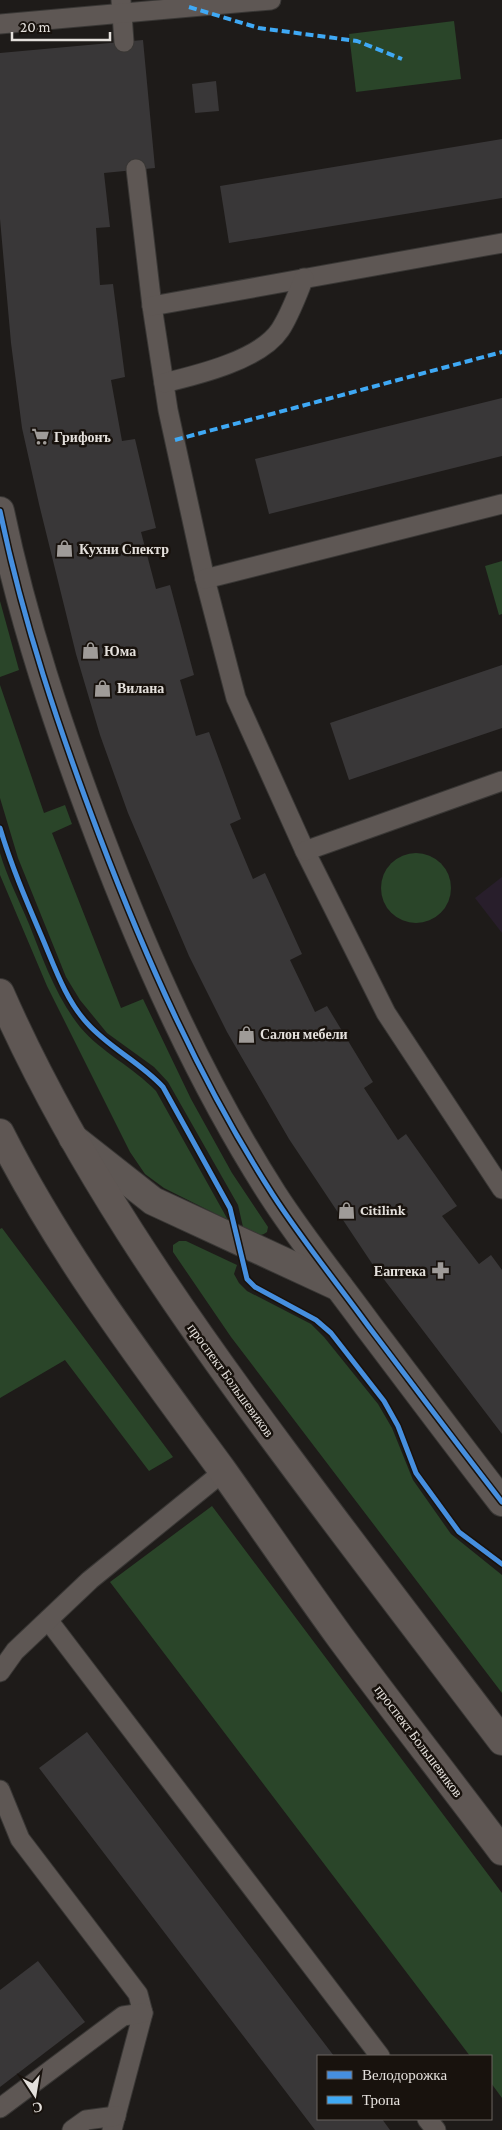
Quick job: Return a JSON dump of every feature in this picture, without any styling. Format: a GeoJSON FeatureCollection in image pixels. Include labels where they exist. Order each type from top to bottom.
{"type":"FeatureCollection","features":[{"type":"Feature","properties":{"kind":"main road","name":"проспект Большевиков"},"geometry":{"type":"LineString","coordinates":[[0,992],[12,1021],[72,1137],[134,1237],[208,1350],[502,1741]]}},
{"type":"Feature","properties":{"kind":"main road","name":"проспект Большевиков"},"geometry":{"type":"LineString","coordinates":[[0,1133],[13,1160],[76,1264],[134,1351],[223,1472],[339,1636],[502,1851]]}},
{"type":"Feature","properties":{"kind":"street"},"geometry":{"type":"LineString","coordinates":[[0,512],[30,636],[68,754],[119,888],[161,987],[228,1120],[273,1196],[340,1288],[501,1500]]}},
{"type":"Feature","properties":{"kind":"street"},"geometry":{"type":"LineString","coordinates":[[72,1137],[153,1201],[340,1288]]}},
{"type":"Feature","properties":{"kind":"lane"},"geometry":{"type":"LineString","coordinates":[[0,24],[122,7],[271,0]]}},
{"type":"Feature","properties":{"kind":"lane"},"geometry":{"type":"LineString","coordinates":[[122,7],[124,42]]}},
{"type":"Feature","properties":{"kind":"lane"},"geometry":{"type":"LineString","coordinates":[[136,169],[152,306],[168,410],[206,579],[236,698],[305,851],[386,1013],[502,1189]]}},
{"type":"Feature","properties":{"kind":"lane"},"geometry":{"type":"LineString","coordinates":[[152,306],[502,243]]}},
{"type":"Feature","properties":{"kind":"lane"},"geometry":{"type":"LineString","coordinates":[[164,383],[195,376],[252,354],[268,344],[280,330],[304,278]]}},
{"type":"Feature","properties":{"kind":"lane"},"geometry":{"type":"LineString","coordinates":[[206,579],[502,504]]}},
{"type":"Feature","properties":{"kind":"lane"},"geometry":{"type":"LineString","coordinates":[[305,851],[502,781]]}},
{"type":"Feature","properties":{"kind":"lane"},"geometry":{"type":"LineString","coordinates":[[0,1672],[15,1651],[90,1580],[223,1472]]}},
{"type":"Feature","properties":{"kind":"lane"},"geometry":{"type":"LineString","coordinates":[[48,1620],[379,2055]]}},
{"type":"Feature","properties":{"kind":"lane"},"geometry":{"type":"LineString","coordinates":[[0,1790],[20,1839],[138,1994],[143,2013],[114,2123],[86,2120],[72,2130]]}},
{"type":"Feature","properties":{"kind":"lane"},"geometry":{"type":"LineString","coordinates":[[0,2108],[123,2016],[143,2013]]}},
{"type":"Feature","properties":{"kind":"lane"},"geometry":{"type":"LineString","coordinates":[[428,2120],[436,2130]]}},
{"type":"Feature","properties":{"kind":"shaded area"},"geometry":{"type":"Polygon","coordinates":[[[502,877],[502,933],[475,898],[502,877]]]}},
{"type":"Feature","properties":{"kind":"green space"},"geometry":{"type":"Polygon","coordinates":[[[454,21],[461,79],[356,92],[349,34],[454,21]]]}},
{"type":"Feature","properties":{"kind":"green space"},"geometry":{"type":"Polygon","coordinates":[[[502,561],[502,614],[499,615],[485,566],[502,561]]]}},
{"type":"Feature","properties":{"kind":"green space"},"geometry":{"type":"Polygon","coordinates":[[[0,601],[19,670],[0,677],[0,601]]]}},
{"type":"Feature","properties":{"kind":"green space"},"geometry":{"type":"Polygon","coordinates":[[[0,685],[44,813],[65,805],[72,824],[52,833],[121,1008],[143,999],[191,1099],[232,1173],[268,1227],[267,1232],[264,1234],[255,1234],[243,1227],[238,1205],[168,1082],[154,1067],[107,1033],[80,1000],[66,977],[18,858],[0,798],[0,685]]]}},
{"type":"Feature","properties":{"kind":"green space"},"geometry":{"type":"Polygon","coordinates":[[[0,853],[45,964],[71,1015],[88,1036],[156,1091],[228,1220],[164,1188],[145,1174],[130,1152],[47,986],[0,875],[0,853]]]}},
{"type":"Feature","properties":{"kind":"green space"},"geometry":{"type":"Polygon","coordinates":[[[416,853],[429,856],[441,863],[448,875],[451,888],[448,901],[441,913],[429,920],[416,923],[403,920],[391,913],[384,901],[381,888],[384,875],[391,863],[403,856],[416,853]]]}},
{"type":"Feature","properties":{"kind":"green space"},"geometry":{"type":"Polygon","coordinates":[[[2,1228],[173,1457],[149,1471],[65,1360],[0,1398],[0,1229],[2,1228]]]}},
{"type":"Feature","properties":{"kind":"green space"},"geometry":{"type":"Polygon","coordinates":[[[179,1241],[186,1241],[237,1265],[234,1274],[247,1291],[311,1324],[324,1337],[378,1404],[392,1428],[413,1480],[451,1534],[502,1575],[502,1693],[231,1337],[173,1252],[173,1245],[179,1241]]]}},
{"type":"Feature","properties":{"kind":"green space"},"geometry":{"type":"Polygon","coordinates":[[[212,1506],[502,1893],[502,2098],[492,2084],[492,2055],[469,2055],[110,1582],[212,1506]]]}},
{"type":"Feature","properties":{"kind":"building"},"geometry":{"type":"Polygon","coordinates":[[[143,40],[155,168],[104,173],[110,227],[96,228],[100,285],[113,284],[125,377],[111,380],[122,441],[135,439],[156,528],[141,532],[156,589],[170,585],[194,675],[180,680],[196,736],[209,732],[241,819],[230,824],[253,879],[265,873],[302,954],[290,960],[315,1012],[327,1006],[373,1082],[364,1088],[398,1140],[406,1134],[457,1206],[442,1216],[479,1264],[491,1255],[502,1270],[502,1434],[373,1265],[289,1139],[227,1032],[189,956],[128,813],[100,735],[76,654],[22,428],[11,343],[0,219],[0,53],[143,40]]]}},
{"type":"Feature","properties":{"kind":"building"},"geometry":{"type":"Polygon","coordinates":[[[216,81],[219,111],[195,113],[192,84],[216,81]]]}},
{"type":"Feature","properties":{"kind":"building"},"geometry":{"type":"Polygon","coordinates":[[[502,139],[502,198],[229,243],[220,186],[502,139]]]}},
{"type":"Feature","properties":{"kind":"building"},"geometry":{"type":"Polygon","coordinates":[[[502,398],[502,456],[269,514],[255,459],[502,398]]]}},
{"type":"Feature","properties":{"kind":"building"},"geometry":{"type":"Polygon","coordinates":[[[502,665],[502,728],[349,780],[330,723],[502,665]]]}},
{"type":"Feature","properties":{"kind":"building"},"geometry":{"type":"Polygon","coordinates":[[[87,1732],[333,2055],[317,2055],[317,2120],[383,2120],[390,2130],[315,2130],[39,1768],[87,1732]]]}},
{"type":"Feature","properties":{"kind":"building"},"geometry":{"type":"Polygon","coordinates":[[[38,1961],[85,2022],[0,2087],[0,1990],[38,1961]]]}},
{"type":"Feature","properties":{"kind":"marked path"},"geometry":{"type":"LineString","coordinates":[[189,7],[259,28],[357,41],[402,59]]}},
{"type":"Feature","properties":{"kind":"marked path"},"geometry":{"type":"LineString","coordinates":[[175,440],[502,352]]}},
{"type":"Feature","properties":{"kind":"cycle path"},"geometry":{"type":"LineString","coordinates":[[0,511],[20,594],[43,675],[84,795],[136,928],[199,1065],[222,1109],[284,1212],[502,1502]]}},
{"type":"Feature","properties":{"kind":"cycle path"},"geometry":{"type":"LineString","coordinates":[[0,828],[24,896],[66,993],[79,1014],[96,1032],[145,1070],[163,1087],[230,1208],[247,1279],[255,1287],[316,1320],[331,1333],[384,1401],[398,1426],[416,1473],[459,1532],[502,1564]]}},
{"type":"Feature","properties":{"kind":"place","name":"Грифонъ"},"geometry":{"type":"Point","coordinates":[40,437]}},
{"type":"Feature","properties":{"kind":"place","name":"Кухни Спектр"},"geometry":{"type":"Point","coordinates":[65,549]}},
{"type":"Feature","properties":{"kind":"place","name":"Юма"},"geometry":{"type":"Point","coordinates":[90,651]}},
{"type":"Feature","properties":{"kind":"place","name":"Вилана"},"geometry":{"type":"Point","coordinates":[103,688]}},
{"type":"Feature","properties":{"kind":"place","name":"Салон мебели"},"geometry":{"type":"Point","coordinates":[246,1034]}},
{"type":"Feature","properties":{"kind":"place","name":"Citilink"},"geometry":{"type":"Point","coordinates":[346,1210]}},
{"type":"Feature","properties":{"kind":"place","name":"Еаптека"},"geometry":{"type":"Point","coordinates":[440,1271]}}]}
